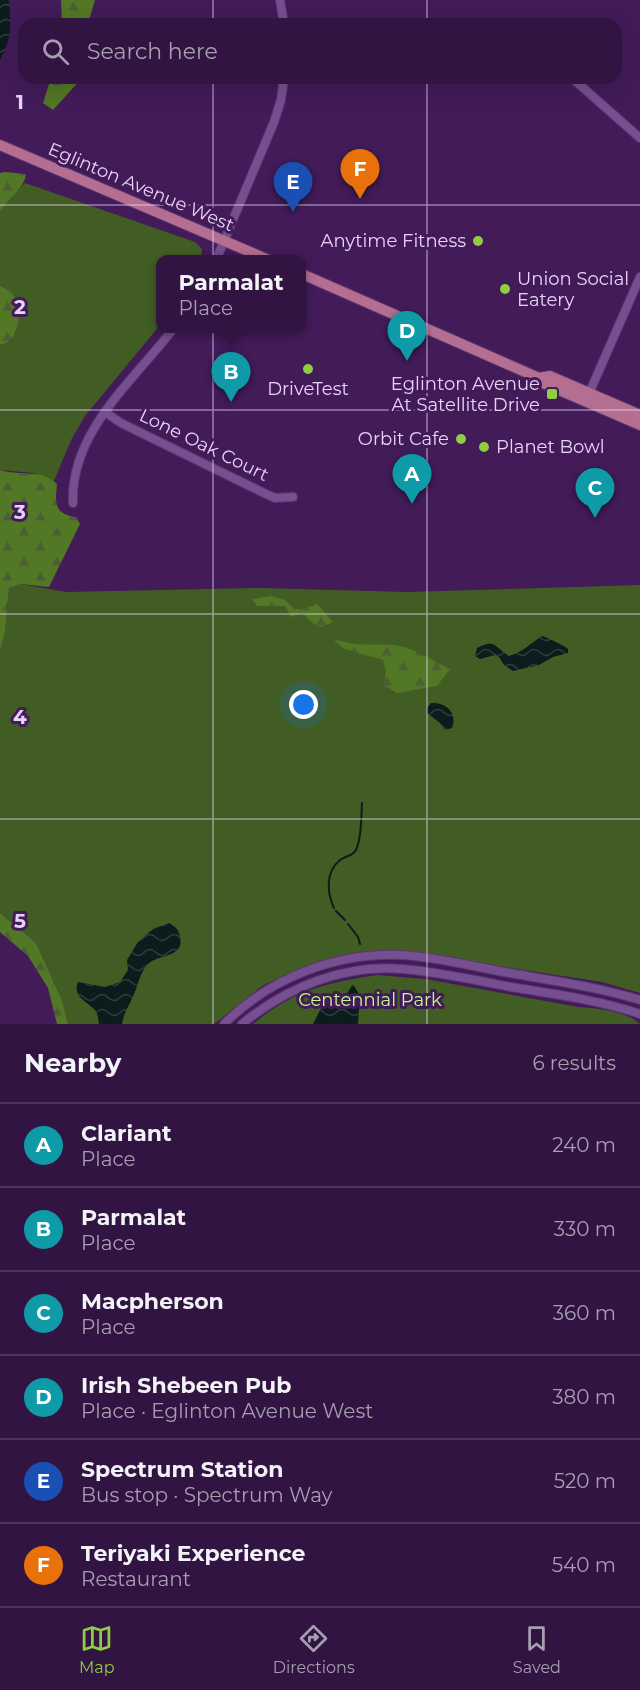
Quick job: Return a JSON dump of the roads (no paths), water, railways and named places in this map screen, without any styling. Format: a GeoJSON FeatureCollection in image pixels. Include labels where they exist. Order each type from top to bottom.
{"type":"FeatureCollection","features":[{"type":"Feature","properties":{"kind":"main road","name":"Eglinton Avenue West"},"geometry":{"type":"LineString","coordinates":[[0,145],[258,255]]}},
{"type":"Feature","properties":{"kind":"main road"},"geometry":{"type":"LineString","coordinates":[[306,276],[539,378],[545,384],[640,415]]}},
{"type":"Feature","properties":{"kind":"main road"},"geometry":{"type":"LineString","coordinates":[[588,397],[640,425]]}},
{"type":"Feature","properties":{"kind":"street"},"geometry":{"type":"LineString","coordinates":[[280,0],[283,18]]}},
{"type":"Feature","properties":{"kind":"street"},"geometry":{"type":"LineString","coordinates":[[218,255],[274,122],[283,84]]}},
{"type":"Feature","properties":{"kind":"street"},"geometry":{"type":"LineString","coordinates":[[579,84],[640,138]]}},
{"type":"Feature","properties":{"kind":"street"},"geometry":{"type":"LineString","coordinates":[[588,397],[640,277]]}},
{"type":"Feature","properties":{"kind":"street"},"geometry":{"type":"LineString","coordinates":[[73,503],[72,486],[75,471],[82,453],[105,412],[170,333]]}},
{"type":"Feature","properties":{"kind":"street","name":"Lone Oak Court"},"geometry":{"type":"LineString","coordinates":[[105,412],[121,423],[266,494],[283,498],[292,497]]}},
{"type":"Feature","properties":{"kind":"street"},"geometry":{"type":"LineString","coordinates":[[224,1024],[256,997],[292,976],[328,963],[373,956],[402,955],[432,959],[599,989],[640,1000]]}},
{"type":"Feature","properties":{"kind":"street"},"geometry":{"type":"LineString","coordinates":[[242,1024],[274,1001],[298,988],[330,977],[373,969],[401,969],[430,973],[597,1002],[640,1014]]}},
{"type":"Feature","properties":{"kind":"water"},"geometry":{"type":"Polygon","coordinates":[[[0,0],[9,0],[10,24],[9,38],[0,60],[0,0]]]}},
{"type":"Feature","properties":{"kind":"water"},"geometry":{"type":"Polygon","coordinates":[[[542,636],[568,649],[568,653],[553,657],[539,665],[513,671],[495,655],[480,659],[475,656],[477,648],[492,644],[509,656],[523,650],[542,636]]]}},
{"type":"Feature","properties":{"kind":"water"},"geometry":{"type":"Polygon","coordinates":[[[431,703],[441,704],[452,713],[452,728],[445,730],[427,713],[427,708],[431,703]]]}},
{"type":"Feature","properties":{"kind":"water"},"geometry":{"type":"Polygon","coordinates":[[[169,923],[179,932],[179,949],[170,955],[152,961],[145,967],[122,1024],[99,1024],[95,1010],[81,998],[77,991],[78,982],[105,987],[120,982],[128,970],[127,960],[138,942],[153,929],[169,923]]]}},
{"type":"Feature","properties":{"kind":"water"},"geometry":{"type":"Polygon","coordinates":[[[353,984],[360,996],[358,1024],[313,1024],[321,1008],[332,1000],[341,999],[353,984]]]}},
{"type":"Feature","properties":{"kind":"waterway"},"geometry":{"type":"LineString","coordinates":[[334,908],[329,889],[330,877],[335,865],[356,850],[360,834],[362,803]]}},
{"type":"Feature","properties":{"kind":"waterway"},"geometry":{"type":"LineString","coordinates":[[336,911],[345,920]]}},
{"type":"Feature","properties":{"kind":"waterway"},"geometry":{"type":"LineString","coordinates":[[348,924],[358,937],[360,944]]}},
{"type":"Feature","properties":{"kind":"place","name":"Teriyaki Experience"},"geometry":{"type":"Point","coordinates":[360,199]}},
{"type":"Feature","properties":{"kind":"place","name":"Spectrum Station"},"geometry":{"type":"Point","coordinates":[293,212]}},
{"type":"Feature","properties":{"kind":"place","name":"Anytime Fitness"},"geometry":{"type":"Point","coordinates":[478,241]}},
{"type":"Feature","properties":{"kind":"place","name":"Union Social Eatery"},"geometry":{"type":"Point","coordinates":[505,289]}},
{"type":"Feature","properties":{"kind":"place","name":"Irish Shebeen Pub"},"geometry":{"type":"Point","coordinates":[407,361]}},
{"type":"Feature","properties":{"kind":"place","name":"DriveTest"},"geometry":{"type":"Point","coordinates":[308,369]}},
{"type":"Feature","properties":{"kind":"place","name":"Eglinton Avenue At Satellite Drive"},"geometry":{"type":"Point","coordinates":[552,394]}},
{"type":"Feature","properties":{"kind":"place","name":"Parmalat"},"geometry":{"type":"Point","coordinates":[231,402]}},
{"type":"Feature","properties":{"kind":"place","name":"Orbit Cafe"},"geometry":{"type":"Point","coordinates":[461,439]}},
{"type":"Feature","properties":{"kind":"place","name":"Planet Bowl"},"geometry":{"type":"Point","coordinates":[484,447]}},
{"type":"Feature","properties":{"kind":"place","name":"Clariant"},"geometry":{"type":"Point","coordinates":[412,504]}},
{"type":"Feature","properties":{"kind":"place","name":"Macpherson"},"geometry":{"type":"Point","coordinates":[595,518]}},
{"type":"Feature","properties":{"kind":"park label","name":"Centennial Park"},"geometry":{"type":"Point","coordinates":[370,1000]}}]}
